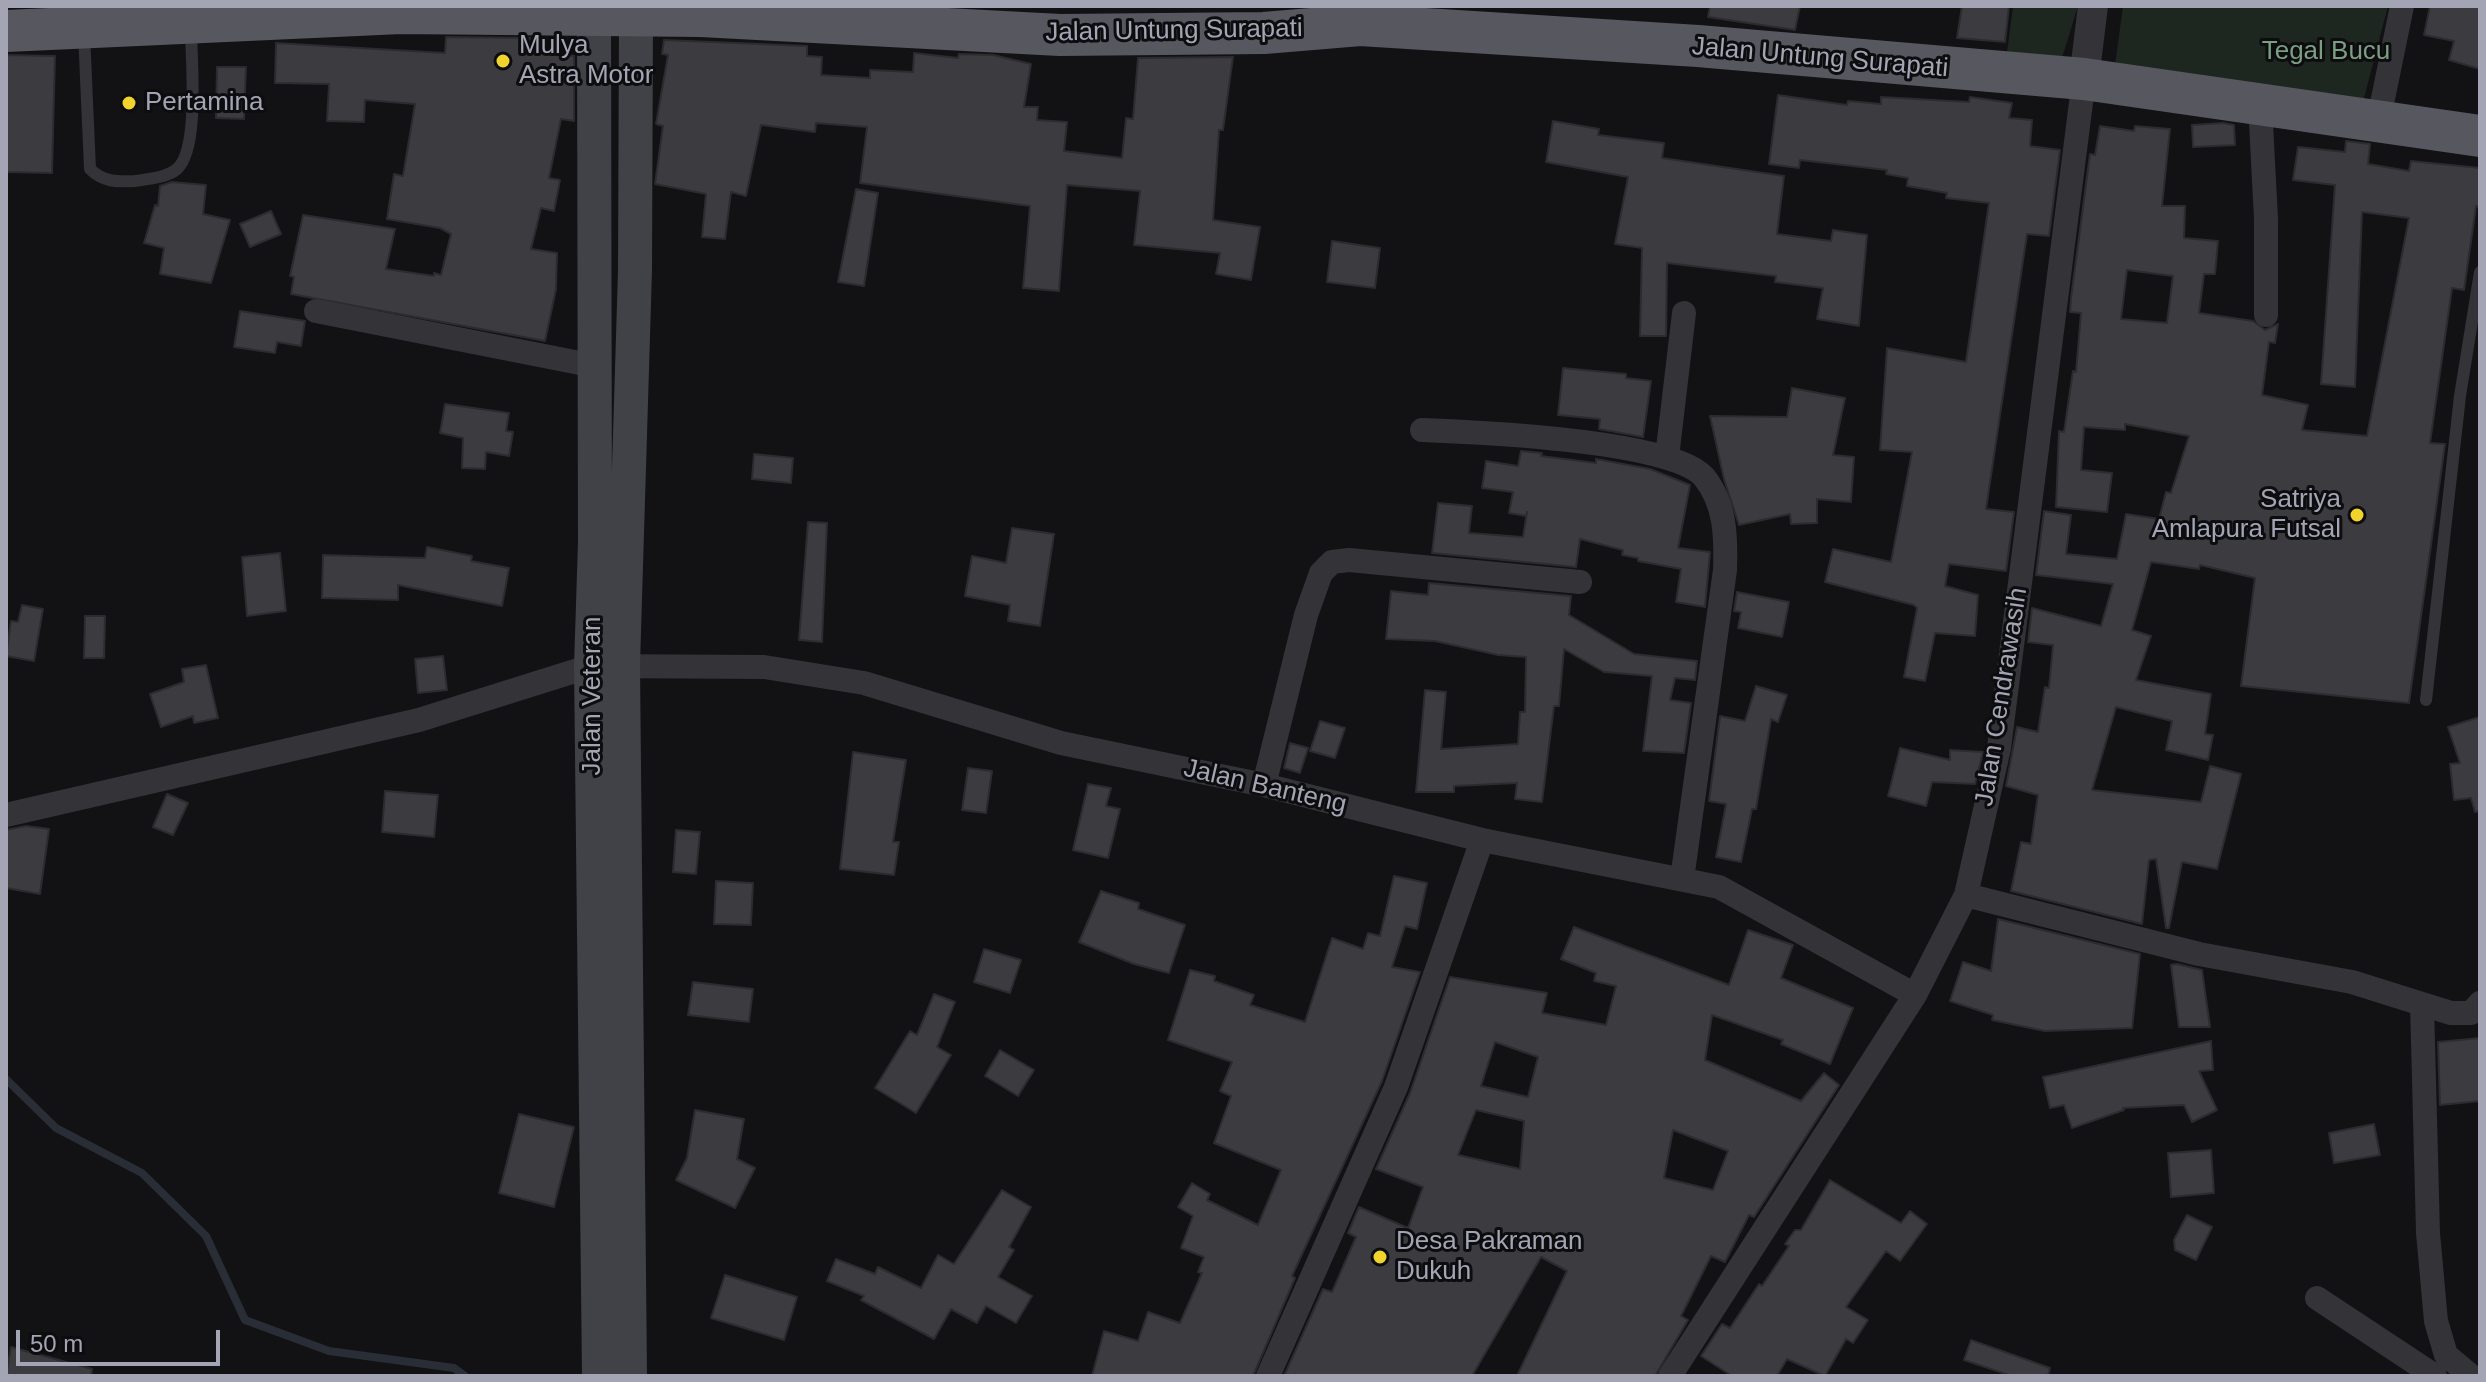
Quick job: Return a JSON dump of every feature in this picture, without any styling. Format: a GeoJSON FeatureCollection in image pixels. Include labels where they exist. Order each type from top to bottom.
{"type":"FeatureCollection","features":[{"type":"Feature","properties":{"kind":"highway","name":"Jalan Untung Surapati"},"geometry":{"type":"LineString","coordinates":[[6,31],[401,13],[581,13],[636,18],[701,16],[1060,35],[1264,33],[1362,15],[1816,59],[2084,79],[2480,136]]}},
{"type":"Feature","properties":{"kind":"main road","name":"Jalan Veteran"},"geometry":{"type":"LineString","coordinates":[[581,13],[607,665],[630,1376]]}},
{"type":"Feature","properties":{"kind":"main road","name":"Jalan Veteran"},"geometry":{"type":"LineString","coordinates":[[599,1376],[607,665],[635,271],[636,18]]}},
{"type":"Feature","properties":{"kind":"street"},"geometry":{"type":"LineString","coordinates":[[2084,79],[2093,6]]}},
{"type":"Feature","properties":{"kind":"street"},"geometry":{"type":"LineString","coordinates":[[2378,123],[2402,6]]}},
{"type":"Feature","properties":{"kind":"street","name":"Jalan Cendrawasih"},"geometry":{"type":"LineString","coordinates":[[1670,1376],[1915,995],[1966,895],[1999,748],[2084,79]]}},
{"type":"Feature","properties":{"kind":"street"},"geometry":{"type":"LineString","coordinates":[[2260,104],[2266,219],[2266,315]]}},
{"type":"Feature","properties":{"kind":"street"},"geometry":{"type":"LineString","coordinates":[[316,311],[595,366]]}},
{"type":"Feature","properties":{"kind":"street"},"geometry":{"type":"LineString","coordinates":[[1667,457],[1684,313]]}},
{"type":"Feature","properties":{"kind":"street"},"geometry":{"type":"LineString","coordinates":[[1422,430],[1554,439],[1667,457],[1689,465],[1703,476],[1715,495],[1726,530],[1725,570],[1682,879]]}},
{"type":"Feature","properties":{"kind":"street"},"geometry":{"type":"LineString","coordinates":[[1264,785],[1306,615],[1321,573],[1332,562],[1349,560],[1580,582]]}},
{"type":"Feature","properties":{"kind":"street","name":"Jalan Banteng"},"geometry":{"type":"LineString","coordinates":[[6,815],[419,720],[607,665],[764,667],[864,683],[1061,743],[1264,785],[1482,840],[1719,887],[1915,995]]}},
{"type":"Feature","properties":{"kind":"street"},"geometry":{"type":"LineString","coordinates":[[1268,1376],[1396,1087],[1482,840]]}},
{"type":"Feature","properties":{"kind":"street"},"geometry":{"type":"LineString","coordinates":[[1966,895],[2199,954],[2352,982],[2461,1013],[2471,1013],[2480,1003]]}},
{"type":"Feature","properties":{"kind":"street"},"geometry":{"type":"LineString","coordinates":[[2422,1004],[2428,1233],[2436,1321],[2450,1372]]}},
{"type":"Feature","properties":{"kind":"street"},"geometry":{"type":"LineString","coordinates":[[2317,1298],[2450,1372]]}},
{"type":"Feature","properties":{"kind":"lane"},"geometry":{"type":"LineString","coordinates":[[83,27],[90,169],[100,179],[125,182],[153,179],[177,169],[187,153],[191,122],[191,21]]}},
{"type":"Feature","properties":{"kind":"lane"},"geometry":{"type":"LineString","coordinates":[[2426,700],[2460,396],[2480,272]]}},
{"type":"Feature","properties":{"kind":"green space"},"geometry":{"type":"Polygon","coordinates":[[[2013,6],[2078,6],[2059,68],[2006,60],[2013,6]]]}},
{"type":"Feature","properties":{"kind":"green space","name":"Tegal Bucu"},"geometry":{"type":"Polygon","coordinates":[[[2123,6],[2388,6],[2363,102],[2114,73],[2123,6]]]}},
{"type":"Feature","properties":{"kind":"building"},"geometry":{"type":"Polygon","coordinates":[[[1710,6],[1800,6],[1795,30],[1708,17],[1710,6]]]}},
{"type":"Feature","properties":{"kind":"building"},"geometry":{"type":"Polygon","coordinates":[[[1962,6],[2009,6],[2005,42],[1957,38],[1962,6]]]}},
{"type":"Feature","properties":{"kind":"building"},"geometry":{"type":"Polygon","coordinates":[[[2430,6],[2480,6],[2480,69],[2449,60],[2454,41],[2424,35],[2430,6]]]}},
{"type":"Feature","properties":{"kind":"building"},"geometry":{"type":"Polygon","coordinates":[[[446,37],[530,38],[528,48],[574,56],[574,121],[561,119],[549,178],[560,180],[554,211],[541,208],[531,249],[557,253],[556,289],[545,341],[291,294],[294,277],[290,276],[303,215],[395,229],[386,269],[434,276],[434,273],[441,275],[451,234],[440,228],[387,219],[394,174],[403,176],[415,104],[365,100],[364,122],[327,121],[329,84],[275,83],[276,43],[445,53],[446,37]]]}},
{"type":"Feature","properties":{"kind":"building"},"geometry":{"type":"Polygon","coordinates":[[[664,40],[807,46],[807,56],[822,57],[821,75],[870,78],[870,70],[913,72],[914,53],[958,58],[959,54],[993,55],[1031,64],[1024,107],[1038,107],[1037,120],[1067,122],[1064,151],[1122,158],[1126,118],[1133,119],[1138,58],[1233,57],[1223,130],[1219,130],[1213,220],[1260,227],[1251,280],[1216,274],[1220,253],[1134,245],[1140,191],[1067,185],[1059,291],[1023,288],[1030,206],[860,183],[867,127],[816,123],[815,132],[761,125],[746,196],[731,192],[725,239],[702,237],[706,194],[655,184],[663,126],[656,124],[668,55],[662,54],[664,40]]]}},
{"type":"Feature","properties":{"kind":"building"},"geometry":{"type":"Polygon","coordinates":[[[6,55],[55,56],[52,173],[6,172],[6,55]]]}},
{"type":"Feature","properties":{"kind":"building"},"geometry":{"type":"Polygon","coordinates":[[[217,67],[246,67],[244,119],[216,118],[217,67]]]}},
{"type":"Feature","properties":{"kind":"building"},"geometry":{"type":"Polygon","coordinates":[[[1778,95],[1847,105],[1848,101],[1881,104],[1881,97],[1969,102],[1970,97],[2012,103],[2009,118],[2032,120],[2030,146],[2060,150],[2049,236],[2027,234],[1986,509],[2014,512],[2006,571],[1949,564],[1945,586],[1978,595],[1975,636],[1935,633],[1925,681],[1904,677],[1917,608],[1914,605],[1825,582],[1833,549],[1891,562],[1912,452],[1880,450],[1887,348],[1966,362],[1989,203],[1946,198],[1947,193],[1907,186],[1908,178],[1886,174],[1887,170],[1800,160],[1799,168],[1769,164],[1778,95]]]}},
{"type":"Feature","properties":{"kind":"building"},"geometry":{"type":"Polygon","coordinates":[[[1553,121],[1599,129],[1598,135],[1664,143],[1662,158],[1784,176],[1777,234],[1831,241],[1833,230],[1867,235],[1859,326],[1817,319],[1823,288],[1775,282],[1776,276],[1667,263],[1666,336],[1640,336],[1642,248],[1615,244],[1628,177],[1546,162],[1553,121]]]}},
{"type":"Feature","properties":{"kind":"building"},"geometry":{"type":"Polygon","coordinates":[[[2192,125],[2234,125],[2235,145],[2193,147],[2192,125]]]}},
{"type":"Feature","properties":{"kind":"building"},"geometry":{"type":"Polygon","coordinates":[[[2100,126],[2134,131],[2135,126],[2170,129],[2162,206],[2185,206],[2184,238],[2218,241],[2215,274],[2204,274],[2199,313],[2253,321],[2265,330],[2278,324],[2275,343],[2269,342],[2262,395],[2308,405],[2302,430],[2367,436],[2409,218],[2362,212],[2355,387],[2321,384],[2335,185],[2293,180],[2298,147],[2345,152],[2346,141],[2370,144],[2368,164],[2409,171],[2411,161],[2480,168],[2480,207],[2476,206],[2464,290],[2452,288],[2430,443],[2445,444],[2409,703],[2241,686],[2255,578],[2200,565],[2199,569],[2151,562],[2132,630],[2151,636],[2136,680],[2211,694],[2205,734],[2213,735],[2208,760],[2166,750],[2172,721],[2116,707],[2092,790],[2201,802],[2210,766],[2241,774],[2217,869],[2182,862],[2169,928],[2166,928],[2156,859],[2149,860],[2142,924],[2011,891],[2021,842],[2031,844],[2038,795],[2006,786],[2017,727],[2038,732],[2045,687],[2049,688],[2053,645],[2028,642],[2032,608],[2101,626],[2113,584],[2036,575],[2044,511],[2071,515],[2066,554],[2117,559],[2126,514],[2159,519],[2166,492],[2171,493],[2189,436],[2125,424],[2125,430],[2084,427],[2081,470],[2112,473],[2107,512],[2056,507],[2059,431],[2064,432],[2073,371],[2076,372],[2081,313],[2070,312],[2071,298],[2090,154],[2095,155],[2100,126]],[[2127,270],[2121,319],[2167,323],[2173,276],[2127,270]]]}},
{"type":"Feature","properties":{"kind":"building"},"geometry":{"type":"Polygon","coordinates":[[[172,182],[206,185],[203,214],[230,220],[211,283],[160,274],[164,248],[144,243],[155,205],[158,206],[160,186],[172,182]]]}},
{"type":"Feature","properties":{"kind":"building"},"geometry":{"type":"Polygon","coordinates":[[[856,189],[878,193],[864,286],[838,282],[856,189]]]}},
{"type":"Feature","properties":{"kind":"building"},"geometry":{"type":"Polygon","coordinates":[[[271,211],[281,234],[250,247],[240,224],[271,211]]]}},
{"type":"Feature","properties":{"kind":"building"},"geometry":{"type":"Polygon","coordinates":[[[1332,241],[1380,248],[1375,288],[1327,282],[1332,241]]]}},
{"type":"Feature","properties":{"kind":"building"},"geometry":{"type":"Polygon","coordinates":[[[240,311],[305,321],[301,346],[277,342],[275,353],[234,347],[240,311]]]}},
{"type":"Feature","properties":{"kind":"building"},"geometry":{"type":"Polygon","coordinates":[[[1563,368],[1626,374],[1626,378],[1651,381],[1643,437],[1599,429],[1600,419],[1558,415],[1563,368]]]}},
{"type":"Feature","properties":{"kind":"building"},"geometry":{"type":"Polygon","coordinates":[[[1792,388],[1845,398],[1833,455],[1854,457],[1851,502],[1817,499],[1817,523],[1791,524],[1790,514],[1739,525],[1724,479],[1710,416],[1787,417],[1792,388]]]}},
{"type":"Feature","properties":{"kind":"building"},"geometry":{"type":"Polygon","coordinates":[[[445,404],[509,413],[506,431],[513,432],[509,456],[486,452],[485,469],[462,468],[463,438],[440,433],[445,404]]]}},
{"type":"Feature","properties":{"kind":"building"},"geometry":{"type":"Polygon","coordinates":[[[1521,451],[1596,463],[1596,459],[1650,469],[1690,485],[1678,548],[1710,552],[1705,607],[1676,602],[1681,569],[1638,561],[1638,558],[1622,555],[1623,550],[1580,539],[1576,567],[1432,553],[1438,503],[1472,506],[1469,533],[1523,537],[1527,512],[1526,516],[1509,513],[1513,492],[1482,488],[1486,461],[1518,466],[1521,451]]]}},
{"type":"Feature","properties":{"kind":"building"},"geometry":{"type":"Polygon","coordinates":[[[754,454],[793,458],[791,483],[752,479],[754,454]]]}},
{"type":"Feature","properties":{"kind":"building"},"geometry":{"type":"Polygon","coordinates":[[[808,522],[827,523],[822,642],[799,640],[808,522]]]}},
{"type":"Feature","properties":{"kind":"building"},"geometry":{"type":"Polygon","coordinates":[[[1012,528],[1054,534],[1040,626],[1008,621],[1010,605],[965,596],[972,556],[1006,563],[1012,528]]]}},
{"type":"Feature","properties":{"kind":"building"},"geometry":{"type":"Polygon","coordinates":[[[427,547],[472,556],[471,561],[509,568],[502,606],[398,585],[398,600],[322,598],[323,555],[425,558],[427,547]]]}},
{"type":"Feature","properties":{"kind":"building"},"geometry":{"type":"Polygon","coordinates":[[[280,553],[286,611],[247,616],[242,557],[280,553]]]}},
{"type":"Feature","properties":{"kind":"building"},"geometry":{"type":"Polygon","coordinates":[[[1429,583],[1571,596],[1569,615],[1634,654],[1697,661],[1695,680],[1675,678],[1670,700],[1691,703],[1684,753],[1643,751],[1652,676],[1604,672],[1564,649],[1559,706],[1554,706],[1542,802],[1515,799],[1517,783],[1454,786],[1454,792],[1416,792],[1425,690],[1446,692],[1441,749],[1518,744],[1520,712],[1525,712],[1526,657],[1498,655],[1435,641],[1386,639],[1391,591],[1428,595],[1429,583]]]}},
{"type":"Feature","properties":{"kind":"building"},"geometry":{"type":"Polygon","coordinates":[[[1737,592],[1789,602],[1782,637],[1738,628],[1741,612],[1734,611],[1737,592]]]}},
{"type":"Feature","properties":{"kind":"building"},"geometry":{"type":"Polygon","coordinates":[[[22,605],[43,609],[34,661],[6,656],[11,621],[18,622],[22,605]]]}},
{"type":"Feature","properties":{"kind":"building"},"geometry":{"type":"Polygon","coordinates":[[[85,616],[105,616],[104,658],[84,658],[85,616]]]}},
{"type":"Feature","properties":{"kind":"building"},"geometry":{"type":"Polygon","coordinates":[[[443,656],[447,690],[418,693],[415,659],[443,656]]]}},
{"type":"Feature","properties":{"kind":"building"},"geometry":{"type":"Polygon","coordinates":[[[206,665],[218,718],[194,723],[193,716],[161,727],[150,694],[184,682],[182,669],[206,665]]]}},
{"type":"Feature","properties":{"kind":"building"},"geometry":{"type":"Polygon","coordinates":[[[1756,686],[1787,695],[1778,722],[1771,719],[1756,809],[1752,809],[1741,862],[1716,857],[1726,804],[1709,801],[1720,716],[1745,721],[1756,686]]]}},
{"type":"Feature","properties":{"kind":"building"},"geometry":{"type":"Polygon","coordinates":[[[2480,717],[2480,811],[2475,812],[2471,798],[2454,800],[2450,764],[2460,763],[2448,727],[2480,717]]]}},
{"type":"Feature","properties":{"kind":"building"},"geometry":{"type":"Polygon","coordinates":[[[1320,721],[1345,728],[1335,758],[1310,751],[1320,721]]]}},
{"type":"Feature","properties":{"kind":"building"},"geometry":{"type":"Polygon","coordinates":[[[1290,743],[1308,748],[1300,773],[1284,768],[1290,743]]]}},
{"type":"Feature","properties":{"kind":"building"},"geometry":{"type":"Polygon","coordinates":[[[1900,748],[1950,760],[1950,750],[1983,752],[1975,784],[1932,782],[1926,806],[1888,796],[1900,748]]]}},
{"type":"Feature","properties":{"kind":"building"},"geometry":{"type":"Polygon","coordinates":[[[853,752],[906,760],[893,842],[899,842],[894,875],[840,869],[853,752]]]}},
{"type":"Feature","properties":{"kind":"building"},"geometry":{"type":"Polygon","coordinates":[[[968,768],[992,771],[986,813],[962,810],[968,768]]]}},
{"type":"Feature","properties":{"kind":"building"},"geometry":{"type":"Polygon","coordinates":[[[1088,784],[1111,788],[1106,806],[1120,809],[1108,858],[1073,850],[1088,784]]]}},
{"type":"Feature","properties":{"kind":"building"},"geometry":{"type":"Polygon","coordinates":[[[385,791],[438,795],[434,837],[382,832],[385,791]]]}},
{"type":"Feature","properties":{"kind":"building"},"geometry":{"type":"Polygon","coordinates":[[[167,794],[188,803],[173,835],[153,827],[167,794]]]}},
{"type":"Feature","properties":{"kind":"building"},"geometry":{"type":"Polygon","coordinates":[[[26,826],[49,829],[40,894],[6,888],[6,830],[26,826]]]}},
{"type":"Feature","properties":{"kind":"building"},"geometry":{"type":"Polygon","coordinates":[[[676,830],[700,832],[696,874],[673,872],[676,830]]]}},
{"type":"Feature","properties":{"kind":"building"},"geometry":{"type":"Polygon","coordinates":[[[1394,876],[1427,883],[1417,929],[1405,926],[1392,967],[1420,972],[1382,1081],[1292,1276],[1295,1278],[1253,1376],[1092,1376],[1104,1331],[1138,1341],[1148,1312],[1180,1323],[1202,1273],[1198,1272],[1204,1257],[1181,1248],[1193,1216],[1178,1207],[1192,1183],[1210,1194],[1207,1200],[1258,1225],[1281,1170],[1214,1143],[1231,1096],[1220,1091],[1232,1062],[1168,1040],[1190,970],[1215,976],[1214,981],[1254,995],[1250,1005],[1305,1022],[1332,938],[1363,949],[1368,933],[1380,936],[1394,876]]]}},
{"type":"Feature","properties":{"kind":"building"},"geometry":{"type":"Polygon","coordinates":[[[716,881],[753,883],[751,925],[714,924],[716,881]]]}},
{"type":"Feature","properties":{"kind":"building"},"geometry":{"type":"Polygon","coordinates":[[[1101,891],[1139,903],[1138,909],[1185,925],[1169,973],[1134,964],[1079,942],[1101,891]]]}},
{"type":"Feature","properties":{"kind":"building"},"geometry":{"type":"Polygon","coordinates":[[[1998,919],[2140,954],[2132,1028],[2045,1031],[1992,1020],[1993,1015],[1950,1001],[1963,962],[1991,971],[1998,919]]]}},
{"type":"Feature","properties":{"kind":"building"},"geometry":{"type":"Polygon","coordinates":[[[1574,927],[1729,985],[1748,930],[1793,945],[1781,978],[1853,1008],[1830,1064],[1781,1044],[1783,1040],[1712,1015],[1705,1060],[1801,1101],[1824,1073],[1839,1085],[1754,1217],[1749,1215],[1725,1262],[1711,1256],[1681,1316],[1688,1320],[1655,1376],[1517,1376],[1567,1271],[1541,1257],[1472,1376],[1284,1376],[1323,1289],[1332,1292],[1356,1237],[1348,1233],[1359,1207],[1408,1228],[1423,1187],[1376,1169],[1410,1093],[1450,977],[1547,993],[1542,1013],[1606,1025],[1616,986],[1594,981],[1596,973],[1561,959],[1574,927]],[[1495,1042],[1481,1086],[1528,1097],[1538,1057],[1495,1042]],[[1476,1110],[1458,1155],[1520,1169],[1524,1121],[1476,1110]],[[1673,1130],[1664,1178],[1713,1190],[1728,1151],[1673,1130]]]}},
{"type":"Feature","properties":{"kind":"building"},"geometry":{"type":"Polygon","coordinates":[[[984,949],[1021,960],[1010,993],[974,982],[984,949]]]}},
{"type":"Feature","properties":{"kind":"building"},"geometry":{"type":"Polygon","coordinates":[[[2171,965],[2202,970],[2210,1027],[2179,1027],[2171,965]]]}},
{"type":"Feature","properties":{"kind":"building"},"geometry":{"type":"Polygon","coordinates":[[[693,982],[753,989],[749,1022],[688,1015],[693,982]]]}},
{"type":"Feature","properties":{"kind":"building"},"geometry":{"type":"Polygon","coordinates":[[[934,994],[955,1002],[937,1047],[951,1055],[916,1113],[875,1088],[910,1031],[917,1035],[934,994]]]}},
{"type":"Feature","properties":{"kind":"building"},"geometry":{"type":"Polygon","coordinates":[[[2480,1038],[2480,1101],[2440,1105],[2438,1042],[2480,1038]]]}},
{"type":"Feature","properties":{"kind":"building"},"geometry":{"type":"Polygon","coordinates":[[[2211,1041],[2213,1070],[2199,1071],[2217,1110],[2192,1122],[2184,1105],[2123,1108],[2072,1128],[2064,1105],[2050,1108],[2043,1077],[2211,1041]]]}},
{"type":"Feature","properties":{"kind":"building"},"geometry":{"type":"Polygon","coordinates":[[[1000,1050],[1034,1070],[1018,1096],[985,1076],[1000,1050]]]}},
{"type":"Feature","properties":{"kind":"building"},"geometry":{"type":"Polygon","coordinates":[[[695,1110],[744,1119],[737,1159],[755,1168],[735,1208],[676,1180],[687,1158],[695,1110]]]}},
{"type":"Feature","properties":{"kind":"building"},"geometry":{"type":"Polygon","coordinates":[[[519,1114],[574,1127],[554,1207],[499,1193],[519,1114]]]}},
{"type":"Feature","properties":{"kind":"building"},"geometry":{"type":"Polygon","coordinates":[[[2374,1124],[2380,1155],[2334,1163],[2329,1133],[2374,1124]]]}},
{"type":"Feature","properties":{"kind":"building"},"geometry":{"type":"Polygon","coordinates":[[[2211,1150],[2214,1193],[2171,1197],[2168,1153],[2211,1150]]]}},
{"type":"Feature","properties":{"kind":"building"},"geometry":{"type":"Polygon","coordinates":[[[1830,1180],[1901,1223],[1910,1211],[1927,1224],[1900,1261],[1886,1251],[1846,1307],[1868,1320],[1853,1343],[1846,1339],[1825,1376],[1787,1359],[1777,1376],[1732,1376],[1701,1356],[1722,1324],[1730,1328],[1759,1284],[1762,1286],[1789,1246],[1785,1244],[1795,1230],[1801,1230],[1830,1180]]]}},
{"type":"Feature","properties":{"kind":"building"},"geometry":{"type":"Polygon","coordinates":[[[1002,1190],[1031,1207],[1009,1247],[1014,1250],[998,1277],[1032,1296],[1016,1323],[986,1306],[977,1323],[951,1309],[934,1339],[861,1300],[864,1296],[827,1281],[836,1259],[875,1274],[878,1267],[921,1288],[938,1255],[954,1264],[1002,1190]]]}},
{"type":"Feature","properties":{"kind":"building"},"geometry":{"type":"Polygon","coordinates":[[[2187,1215],[2212,1227],[2196,1260],[2175,1250],[2174,1240],[2187,1215]]]}},
{"type":"Feature","properties":{"kind":"building"},"geometry":{"type":"Polygon","coordinates":[[[725,1275],[797,1297],[784,1340],[711,1318],[725,1275]]]}},
{"type":"Feature","properties":{"kind":"building"},"geometry":{"type":"Polygon","coordinates":[[[1971,1340],[2050,1368],[2048,1376],[2012,1376],[1964,1360],[1971,1340]]]}},
{"type":"Feature","properties":{"kind":"building"},"geometry":{"type":"Polygon","coordinates":[[[11,1347],[92,1369],[91,1376],[6,1376],[11,1347]]]}},
{"type":"Feature","properties":{"kind":"waterway"},"geometry":{"type":"LineString","coordinates":[[6,1079],[56,1128],[142,1173],[206,1236],[245,1320],[329,1351],[454,1368],[465,1376]]}},
{"type":"Feature","properties":{"kind":"place","name":"Mulya Astra Motor"},"geometry":{"type":"Point","coordinates":[503,61]}},
{"type":"Feature","properties":{"kind":"place","name":"Pertamina"},"geometry":{"type":"Point","coordinates":[129,103]}},
{"type":"Feature","properties":{"kind":"place","name":"Satriya Amlapura Futsal"},"geometry":{"type":"Point","coordinates":[2357,515]}},
{"type":"Feature","properties":{"kind":"place","name":"Desa Pakraman Dukuh"},"geometry":{"type":"Point","coordinates":[1380,1257]}}]}
